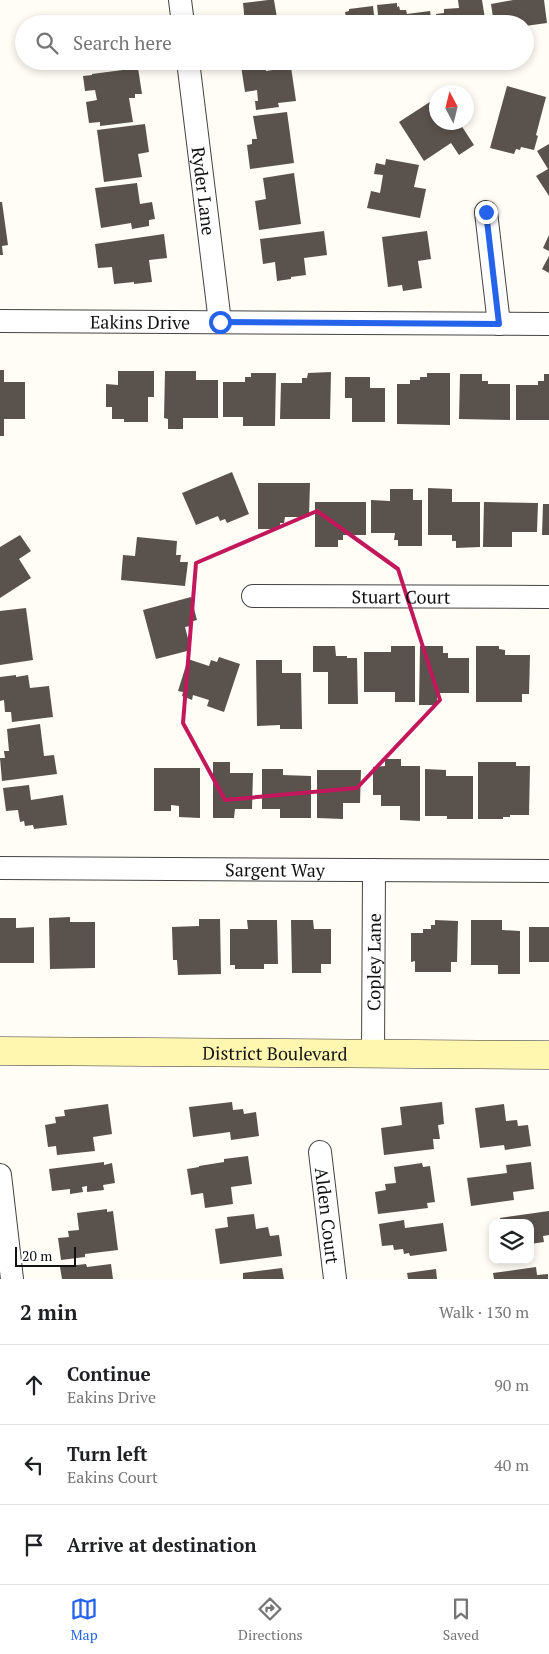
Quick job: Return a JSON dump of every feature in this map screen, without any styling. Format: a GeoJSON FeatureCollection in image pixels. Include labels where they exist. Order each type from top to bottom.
{"type":"FeatureCollection","features":[{"type":"Feature","properties":{"kind":"street"},"geometry":{"type":"LineString","coordinates":[[180,0],[182,15]]}},
{"type":"Feature","properties":{"kind":"street","name":"Ryder Lane"},"geometry":{"type":"LineString","coordinates":[[189,70],[220,322]]}},
{"type":"Feature","properties":{"kind":"street"},"geometry":{"type":"LineString","coordinates":[[486,212],[499,324]]}},
{"type":"Feature","properties":{"kind":"street","name":"Eakins Drive"},"geometry":{"type":"LineString","coordinates":[[0,321],[549,324]]}},
{"type":"Feature","properties":{"kind":"street","name":"Stuart Court"},"geometry":{"type":"LineString","coordinates":[[253,596],[549,597]]}},
{"type":"Feature","properties":{"kind":"street","name":"Sargent Way"},"geometry":{"type":"LineString","coordinates":[[0,868],[549,871]]}},
{"type":"Feature","properties":{"kind":"street","name":"Copley Lane"},"geometry":{"type":"LineString","coordinates":[[373,1054],[374,870]]}},
{"type":"Feature","properties":{"kind":"street","name":"District Boulevard"},"geometry":{"type":"LineString","coordinates":[[0,1051],[549,1055]]}},
{"type":"Feature","properties":{"kind":"street","name":"Alden Court"},"geometry":{"type":"LineString","coordinates":[[320,1152],[335,1279]]}},
{"type":"Feature","properties":{"kind":"street"},"geometry":{"type":"LineString","coordinates":[[0,1175],[4,1237],[12,1279]]}},
{"type":"Feature","properties":{"kind":"highlighted area"},"geometry":{"type":"Polygon","coordinates":[[[317,511],[398,569],[440,700],[357,788],[225,800],[183,723],[196,563],[317,511]]]}},
{"type":"Feature","properties":{"kind":"building"},"geometry":{"type":"Polygon","coordinates":[[[274,0],[276,15],[244,15],[243,3],[274,0]]]}},
{"type":"Feature","properties":{"kind":"building"},"geometry":{"type":"Polygon","coordinates":[[[458,0],[482,0],[484,15],[436,15],[444,13],[444,9],[459,8],[458,0]]]}},
{"type":"Feature","properties":{"kind":"building"},"geometry":{"type":"Polygon","coordinates":[[[513,0],[544,0],[547,23],[534,25],[534,15],[493,15],[491,4],[513,0]]]}},
{"type":"Feature","properties":{"kind":"building"},"geometry":{"type":"Polygon","coordinates":[[[397,3],[397,7],[399,6],[400,10],[406,10],[407,14],[430,11],[431,15],[378,15],[377,5],[397,3]]]}},
{"type":"Feature","properties":{"kind":"building"},"geometry":{"type":"Polygon","coordinates":[[[373,6],[374,15],[346,15],[345,12],[349,11],[349,9],[373,6]]]}},
{"type":"Feature","properties":{"kind":"building"},"geometry":{"type":"Polygon","coordinates":[[[138,70],[142,94],[135,94],[135,98],[129,98],[133,122],[100,126],[100,122],[89,123],[86,102],[97,100],[95,90],[85,91],[83,76],[138,70]]]}},
{"type":"Feature","properties":{"kind":"building"},"geometry":{"type":"Polygon","coordinates":[[[242,70],[291,70],[296,101],[278,103],[279,107],[256,110],[255,101],[258,101],[257,90],[245,92],[242,70]]]}},
{"type":"Feature","properties":{"kind":"building"},"geometry":{"type":"Polygon","coordinates":[[[507,86],[546,97],[534,150],[521,147],[520,150],[516,149],[514,154],[490,148],[507,86]]]}},
{"type":"Feature","properties":{"kind":"building"},"geometry":{"type":"Polygon","coordinates":[[[429,103],[429,130],[464,130],[474,145],[459,155],[451,143],[424,161],[399,122],[429,103]]]}},
{"type":"Feature","properties":{"kind":"building"},"geometry":{"type":"Polygon","coordinates":[[[287,112],[294,163],[250,169],[247,145],[252,144],[252,139],[257,139],[253,116],[287,112]]]}},
{"type":"Feature","properties":{"kind":"building"},"geometry":{"type":"Polygon","coordinates":[[[145,124],[149,152],[138,154],[142,177],[104,182],[97,130],[145,124]]]}},
{"type":"Feature","properties":{"kind":"building"},"geometry":{"type":"Polygon","coordinates":[[[549,144],[549,196],[536,176],[548,169],[537,151],[549,144]]]}},
{"type":"Feature","properties":{"kind":"building"},"geometry":{"type":"Polygon","coordinates":[[[386,159],[419,165],[414,187],[426,189],[420,218],[367,208],[371,191],[380,193],[383,175],[374,174],[376,163],[385,165],[386,159]]]}},
{"type":"Feature","properties":{"kind":"building"},"geometry":{"type":"Polygon","coordinates":[[[294,173],[301,224],[259,230],[255,201],[266,199],[263,178],[294,173]]]}},
{"type":"Feature","properties":{"kind":"building"},"geometry":{"type":"Polygon","coordinates":[[[137,183],[140,204],[152,202],[155,219],[149,220],[149,226],[132,229],[131,223],[101,228],[95,188],[137,183]]]}},
{"type":"Feature","properties":{"kind":"building"},"geometry":{"type":"Polygon","coordinates":[[[0,202],[2,202],[8,245],[2,246],[3,255],[0,255],[0,202]]]}},
{"type":"Feature","properties":{"kind":"building"},"geometry":{"type":"Polygon","coordinates":[[[324,231],[327,255],[304,258],[306,275],[277,281],[275,262],[263,264],[260,239],[324,231]]]}},
{"type":"Feature","properties":{"kind":"building"},"geometry":{"type":"Polygon","coordinates":[[[427,231],[431,259],[418,261],[422,288],[403,291],[402,285],[388,287],[382,237],[427,231]]]}},
{"type":"Feature","properties":{"kind":"building"},"geometry":{"type":"Polygon","coordinates":[[[164,234],[167,258],[149,260],[152,282],[114,284],[112,267],[98,268],[95,244],[164,234]]]}},
{"type":"Feature","properties":{"kind":"building"},"geometry":{"type":"Polygon","coordinates":[[[549,235],[549,251],[543,248],[549,235]]]}},
{"type":"Feature","properties":{"kind":"building"},"geometry":{"type":"Polygon","coordinates":[[[549,256],[549,273],[542,269],[549,256]]]}},
{"type":"Feature","properties":{"kind":"building"},"geometry":{"type":"Polygon","coordinates":[[[0,370],[4,370],[4,382],[25,382],[25,419],[4,419],[4,436],[0,436],[0,370]]]}},
{"type":"Feature","properties":{"kind":"building"},"geometry":{"type":"Polygon","coordinates":[[[118,371],[154,371],[154,397],[148,397],[148,422],[124,422],[124,419],[112,419],[112,407],[106,407],[106,384],[118,385],[118,371]]]}},
{"type":"Feature","properties":{"kind":"building"},"geometry":{"type":"Polygon","coordinates":[[[165,371],[196,371],[196,380],[218,380],[218,418],[183,418],[183,429],[168,429],[168,419],[164,418],[165,371]]]}},
{"type":"Feature","properties":{"kind":"building"},"geometry":{"type":"Polygon","coordinates":[[[331,372],[330,419],[280,419],[281,383],[302,383],[302,378],[307,378],[308,373],[331,372]]]}},
{"type":"Feature","properties":{"kind":"building"},"geometry":{"type":"Polygon","coordinates":[[[251,373],[276,373],[275,426],[243,426],[243,417],[223,417],[223,382],[245,382],[245,377],[251,377],[251,373]]]}},
{"type":"Feature","properties":{"kind":"building"},"geometry":{"type":"Polygon","coordinates":[[[427,373],[450,373],[450,425],[397,424],[397,384],[410,384],[410,380],[420,380],[420,377],[427,377],[427,373]]]}},
{"type":"Feature","properties":{"kind":"building"},"geometry":{"type":"Polygon","coordinates":[[[460,374],[482,374],[482,381],[488,381],[488,384],[510,384],[510,420],[459,419],[460,374]]]}},
{"type":"Feature","properties":{"kind":"building"},"geometry":{"type":"Polygon","coordinates":[[[544,374],[549,374],[549,420],[516,420],[516,385],[538,385],[538,381],[544,381],[544,374]]]}},
{"type":"Feature","properties":{"kind":"building"},"geometry":{"type":"Polygon","coordinates":[[[345,377],[370,377],[370,388],[385,388],[385,422],[352,422],[352,398],[345,398],[345,377]]]}},
{"type":"Feature","properties":{"kind":"building"},"geometry":{"type":"Polygon","coordinates":[[[232,472],[249,514],[227,523],[225,519],[220,521],[218,516],[196,525],[182,493],[232,472]]]}},
{"type":"Feature","properties":{"kind":"building"},"geometry":{"type":"Polygon","coordinates":[[[258,483],[310,483],[309,517],[285,517],[284,523],[280,523],[280,529],[258,529],[258,483]]]}},
{"type":"Feature","properties":{"kind":"building"},"geometry":{"type":"Polygon","coordinates":[[[428,488],[452,489],[452,502],[480,502],[480,547],[456,548],[456,541],[452,541],[452,535],[428,535],[428,488]]]}},
{"type":"Feature","properties":{"kind":"building"},"geometry":{"type":"Polygon","coordinates":[[[390,489],[413,489],[413,500],[422,500],[422,546],[398,546],[398,540],[394,540],[395,533],[371,533],[371,500],[390,501],[390,489]]]}},
{"type":"Feature","properties":{"kind":"building"},"geometry":{"type":"Polygon","coordinates":[[[315,502],[366,502],[366,535],[343,535],[343,540],[338,540],[338,547],[315,547],[315,502]]]}},
{"type":"Feature","properties":{"kind":"building"},"geometry":{"type":"Polygon","coordinates":[[[484,502],[538,503],[537,532],[512,532],[512,547],[483,547],[484,502]]]}},
{"type":"Feature","properties":{"kind":"building"},"geometry":{"type":"Polygon","coordinates":[[[543,504],[549,504],[549,535],[542,535],[543,504]]]}},
{"type":"Feature","properties":{"kind":"building"},"geometry":{"type":"Polygon","coordinates":[[[20,535],[31,551],[19,559],[31,578],[0,598],[0,547],[20,535]]]}},
{"type":"Feature","properties":{"kind":"building"},"geometry":{"type":"Polygon","coordinates":[[[137,537],[177,541],[176,555],[181,555],[180,562],[188,562],[185,586],[121,580],[123,555],[135,556],[137,537]]]}},
{"type":"Feature","properties":{"kind":"building"},"geometry":{"type":"Polygon","coordinates":[[[191,597],[197,620],[190,622],[191,626],[185,627],[191,650],[156,659],[143,610],[191,597]]]}},
{"type":"Feature","properties":{"kind":"building"},"geometry":{"type":"Polygon","coordinates":[[[26,608],[33,660],[0,665],[0,611],[26,608]]]}},
{"type":"Feature","properties":{"kind":"building"},"geometry":{"type":"Polygon","coordinates":[[[313,646],[335,646],[336,656],[357,658],[358,704],[328,704],[328,672],[313,672],[313,646]]]}},
{"type":"Feature","properties":{"kind":"building"},"geometry":{"type":"Polygon","coordinates":[[[391,646],[415,646],[415,702],[395,702],[395,692],[364,692],[364,652],[391,652],[391,646]]]}},
{"type":"Feature","properties":{"kind":"building"},"geometry":{"type":"Polygon","coordinates":[[[420,646],[443,646],[443,653],[448,653],[448,658],[469,658],[469,693],[437,693],[437,705],[419,705],[420,646]]]}},
{"type":"Feature","properties":{"kind":"building"},"geometry":{"type":"Polygon","coordinates":[[[476,646],[499,646],[499,649],[505,650],[505,655],[530,655],[529,694],[522,694],[522,702],[476,702],[476,646]]]}},
{"type":"Feature","properties":{"kind":"building"},"geometry":{"type":"Polygon","coordinates":[[[219,657],[240,664],[224,712],[207,706],[209,700],[193,695],[192,700],[182,696],[183,692],[178,691],[188,659],[209,666],[211,660],[217,662],[219,657]]]}},
{"type":"Feature","properties":{"kind":"building"},"geometry":{"type":"Polygon","coordinates":[[[256,660],[282,660],[282,673],[301,673],[302,729],[280,729],[280,725],[257,726],[256,660]]]}},
{"type":"Feature","properties":{"kind":"building"},"geometry":{"type":"Polygon","coordinates":[[[16,675],[16,677],[28,675],[30,688],[49,686],[53,717],[12,722],[11,712],[5,712],[4,700],[0,701],[0,677],[16,675]]]}},
{"type":"Feature","properties":{"kind":"building"},"geometry":{"type":"Polygon","coordinates":[[[40,724],[44,756],[54,755],[57,774],[2,781],[0,758],[5,758],[4,751],[9,751],[7,729],[40,724]]]}},
{"type":"Feature","properties":{"kind":"building"},"geometry":{"type":"Polygon","coordinates":[[[385,759],[401,759],[401,766],[420,766],[420,821],[400,820],[400,806],[381,806],[381,795],[373,795],[373,767],[385,766],[385,759]]]}},
{"type":"Feature","properties":{"kind":"building"},"geometry":{"type":"Polygon","coordinates":[[[213,762],[230,762],[230,773],[253,773],[252,809],[235,809],[234,818],[213,818],[213,762]]]}},
{"type":"Feature","properties":{"kind":"building"},"geometry":{"type":"Polygon","coordinates":[[[478,762],[516,762],[516,766],[530,766],[529,815],[510,815],[510,817],[503,817],[503,819],[478,819],[478,762]]]}},
{"type":"Feature","properties":{"kind":"building"},"geometry":{"type":"Polygon","coordinates":[[[154,768],[200,768],[200,818],[179,817],[179,806],[171,805],[171,811],[154,811],[154,768]]]}},
{"type":"Feature","properties":{"kind":"building"},"geometry":{"type":"Polygon","coordinates":[[[262,769],[283,769],[283,775],[311,776],[311,818],[280,818],[280,809],[262,809],[262,769]]]}},
{"type":"Feature","properties":{"kind":"building"},"geometry":{"type":"Polygon","coordinates":[[[425,769],[446,770],[446,776],[473,776],[473,819],[447,819],[447,816],[425,816],[425,769]]]}},
{"type":"Feature","properties":{"kind":"building"},"geometry":{"type":"Polygon","coordinates":[[[317,770],[361,770],[360,803],[343,803],[343,819],[317,818],[317,770]]]}},
{"type":"Feature","properties":{"kind":"building"},"geometry":{"type":"Polygon","coordinates":[[[29,785],[31,800],[63,795],[67,825],[34,829],[33,825],[25,826],[24,821],[20,822],[18,810],[6,811],[3,788],[29,785]]]}},
{"type":"Feature","properties":{"kind":"building"},"geometry":{"type":"Polygon","coordinates":[[[70,917],[70,922],[95,922],[95,968],[50,969],[49,918],[70,917]]]}},
{"type":"Feature","properties":{"kind":"building"},"geometry":{"type":"Polygon","coordinates":[[[0,918],[16,918],[16,928],[34,927],[34,963],[0,963],[0,918]]]}},
{"type":"Feature","properties":{"kind":"building"},"geometry":{"type":"Polygon","coordinates":[[[199,919],[220,919],[221,974],[178,975],[177,960],[173,960],[172,927],[199,926],[199,919]]]}},
{"type":"Feature","properties":{"kind":"building"},"geometry":{"type":"Polygon","coordinates":[[[247,920],[277,920],[278,964],[264,964],[264,969],[235,969],[235,965],[230,965],[230,929],[248,929],[247,920]]]}},
{"type":"Feature","properties":{"kind":"building"},"geometry":{"type":"Polygon","coordinates":[[[291,920],[313,920],[314,929],[331,929],[331,964],[321,964],[321,973],[292,973],[291,920]]]}},
{"type":"Feature","properties":{"kind":"building"},"geometry":{"type":"Polygon","coordinates":[[[435,920],[458,921],[457,962],[451,962],[451,972],[415,972],[415,961],[411,962],[411,933],[423,933],[423,929],[431,929],[431,925],[435,925],[435,920]]]}},
{"type":"Feature","properties":{"kind":"building"},"geometry":{"type":"Polygon","coordinates":[[[471,920],[502,920],[502,930],[520,931],[520,974],[498,974],[498,965],[471,965],[471,920]]]}},
{"type":"Feature","properties":{"kind":"building"},"geometry":{"type":"Polygon","coordinates":[[[529,927],[549,927],[549,962],[529,962],[529,927]]]}},
{"type":"Feature","properties":{"kind":"building"},"geometry":{"type":"Polygon","coordinates":[[[232,1102],[233,1110],[243,1109],[244,1114],[256,1112],[259,1136],[231,1140],[230,1132],[193,1137],[189,1107],[232,1102]]]}},
{"type":"Feature","properties":{"kind":"building"},"geometry":{"type":"Polygon","coordinates":[[[442,1102],[444,1124],[438,1125],[440,1139],[433,1139],[434,1149],[384,1155],[381,1128],[402,1125],[400,1107],[442,1102]]]}},
{"type":"Feature","properties":{"kind":"building"},"geometry":{"type":"Polygon","coordinates":[[[108,1104],[112,1134],[93,1137],[95,1151],[57,1155],[56,1146],[48,1147],[45,1125],[56,1123],[55,1117],[65,1116],[64,1110],[108,1104]]]}},
{"type":"Feature","properties":{"kind":"building"},"geometry":{"type":"Polygon","coordinates":[[[504,1104],[506,1121],[517,1120],[518,1126],[528,1125],[531,1146],[505,1150],[504,1145],[480,1148],[475,1108],[504,1104]]]}},
{"type":"Feature","properties":{"kind":"building"},"geometry":{"type":"Polygon","coordinates":[[[248,1156],[252,1184],[231,1187],[233,1204],[205,1208],[203,1193],[191,1195],[187,1169],[224,1162],[224,1159],[248,1156]]]}},
{"type":"Feature","properties":{"kind":"building"},"geometry":{"type":"Polygon","coordinates":[[[104,1162],[104,1165],[112,1163],[115,1183],[103,1185],[104,1190],[87,1192],[87,1186],[82,1187],[83,1192],[70,1194],[70,1189],[52,1191],[49,1169],[104,1162]]]}},
{"type":"Feature","properties":{"kind":"building"},"geometry":{"type":"Polygon","coordinates":[[[531,1162],[534,1189],[513,1192],[514,1200],[471,1206],[467,1178],[507,1173],[506,1165],[531,1162]]]}},
{"type":"Feature","properties":{"kind":"building"},"geometry":{"type":"Polygon","coordinates":[[[422,1163],[423,1167],[430,1166],[435,1202],[427,1203],[428,1208],[378,1214],[375,1192],[386,1190],[385,1184],[396,1183],[394,1167],[422,1163]]]}},
{"type":"Feature","properties":{"kind":"building"},"geometry":{"type":"Polygon","coordinates":[[[107,1209],[107,1212],[113,1211],[118,1250],[85,1254],[85,1257],[61,1260],[58,1238],[69,1237],[68,1231],[79,1230],[77,1213],[107,1209]]]}},
{"type":"Feature","properties":{"kind":"building"},"geometry":{"type":"Polygon","coordinates":[[[549,1211],[549,1235],[543,1236],[544,1242],[534,1243],[534,1219],[500,1218],[549,1211]]]}},
{"type":"Feature","properties":{"kind":"building"},"geometry":{"type":"Polygon","coordinates":[[[254,1214],[256,1229],[268,1227],[270,1236],[279,1235],[282,1256],[220,1264],[215,1229],[228,1227],[227,1217],[254,1214]]]}},
{"type":"Feature","properties":{"kind":"building"},"geometry":{"type":"Polygon","coordinates":[[[404,1220],[405,1228],[443,1223],[447,1251],[410,1256],[409,1253],[404,1254],[403,1249],[394,1250],[393,1245],[382,1246],[379,1224],[404,1220]]]}},
{"type":"Feature","properties":{"kind":"building"},"geometry":{"type":"Polygon","coordinates":[[[86,1264],[87,1267],[111,1264],[113,1279],[62,1279],[60,1267],[86,1264]]]}},
{"type":"Feature","properties":{"kind":"building"},"geometry":{"type":"Polygon","coordinates":[[[536,1267],[537,1275],[548,1274],[548,1279],[494,1279],[493,1273],[536,1267]]]}},
{"type":"Feature","properties":{"kind":"building"},"geometry":{"type":"Polygon","coordinates":[[[282,1268],[284,1279],[243,1279],[243,1273],[282,1268]]]}},
{"type":"Feature","properties":{"kind":"building"},"geometry":{"type":"Polygon","coordinates":[[[436,1269],[437,1279],[408,1279],[407,1273],[436,1269]]]}},
{"type":"Feature","properties":{"kind":"route"},"geometry":{"type":"LineString","coordinates":[[220,322],[499,324],[486,212]]}}]}
